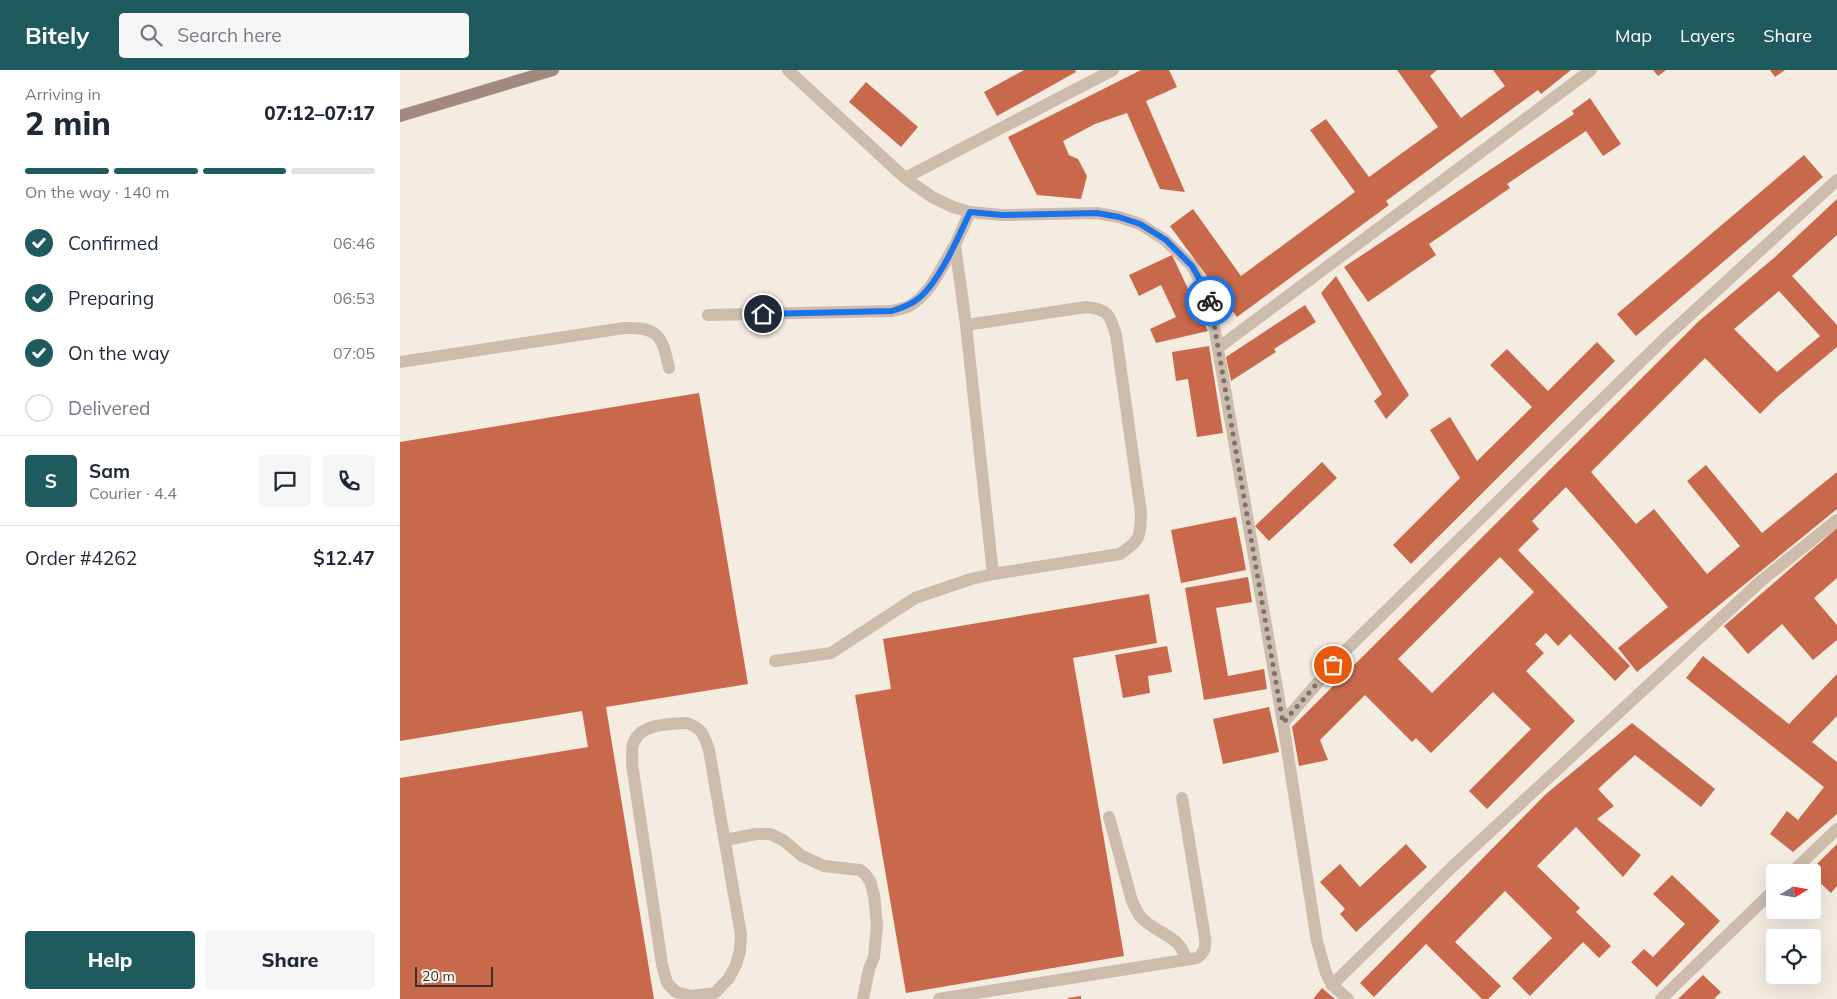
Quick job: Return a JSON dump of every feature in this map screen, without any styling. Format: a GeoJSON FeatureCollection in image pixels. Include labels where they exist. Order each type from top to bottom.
{"type":"FeatureCollection","features":[{"type":"Feature","properties":{"kind":"main road"},"geometry":{"type":"LineString","coordinates":[[400,116],[553,70]]}},
{"type":"Feature","properties":{"kind":"street"},"geometry":{"type":"LineString","coordinates":[[788,70],[905,178],[932,198],[953,208],[970,212],[1002,215],[1097,213],[1119,217],[1140,224],[1166,240],[1192,266],[1209,296],[1283,723],[1318,941],[1326,973],[1332,985],[1348,999]]}},
{"type":"Feature","properties":{"kind":"street"},"geometry":{"type":"LineString","coordinates":[[905,178],[1113,70]]}},
{"type":"Feature","properties":{"kind":"street"},"geometry":{"type":"LineString","coordinates":[[1218,348],[1591,70]]}},
{"type":"Feature","properties":{"kind":"street"},"geometry":{"type":"LineString","coordinates":[[1283,723],[1345,651],[1666,337],[1837,180]]}},
{"type":"Feature","properties":{"kind":"street"},"geometry":{"type":"LineString","coordinates":[[708,315],[892,311],[907,307],[920,298],[934,279],[955,245],[970,212]]}},
{"type":"Feature","properties":{"kind":"street"},"geometry":{"type":"LineString","coordinates":[[955,245],[966,325],[993,574]]}},
{"type":"Feature","properties":{"kind":"street"},"geometry":{"type":"LineString","coordinates":[[775,662],[831,653],[915,598],[971,579],[993,574],[1120,554],[1134,545],[1140,535],[1141,513],[1116,335],[1111,317],[1099,308],[1086,307],[966,325]]}},
{"type":"Feature","properties":{"kind":"street"},"geometry":{"type":"LineString","coordinates":[[400,362],[624,328],[642,328],[656,334],[660,340],[664,348],[668,368]]}},
{"type":"Feature","properties":{"kind":"street"},"geometry":{"type":"LineString","coordinates":[[1332,985],[1451,868],[1755,587],[1837,520]]}},
{"type":"Feature","properties":{"kind":"street"},"geometry":{"type":"LineString","coordinates":[[687,723],[698,727],[704,735],[709,750],[741,935],[740,951],[729,978],[715,996],[691,996],[676,992],[668,983],[662,964],[632,764],[633,743],[642,732],[653,726],[687,723]]}},
{"type":"Feature","properties":{"kind":"street"},"geometry":{"type":"LineString","coordinates":[[939,999],[1186,960],[1197,958],[1202,954],[1206,947],[1182,798]]}},
{"type":"Feature","properties":{"kind":"street"},"geometry":{"type":"LineString","coordinates":[[1109,817],[1132,901],[1138,913],[1143,920],[1182,947],[1186,960]]}},
{"type":"Feature","properties":{"kind":"street"},"geometry":{"type":"LineString","coordinates":[[1800,864],[1837,829]]}},
{"type":"Feature","properties":{"kind":"street"},"geometry":{"type":"LineString","coordinates":[[725,840],[756,834],[770,834],[783,840],[802,856],[824,866],[860,870],[865,874],[870,881],[874,895],[877,941],[863,999]]}},
{"type":"Feature","properties":{"kind":"street"},"geometry":{"type":"LineString","coordinates":[[1661,999],[1766,898]]}},
{"type":"Feature","properties":{"kind":"building"},"geometry":{"type":"Polygon","coordinates":[[[1024,70],[1075,70],[1076,72],[997,116],[984,92],[1024,70]]]}},
{"type":"Feature","properties":{"kind":"building"},"geometry":{"type":"Polygon","coordinates":[[[1141,70],[1169,70],[1177,87],[1146,101],[1185,192],[1160,189],[1127,113],[1095,124],[1063,141],[1069,155],[1078,159],[1087,176],[1081,199],[1037,195],[1008,137],[1141,70]]]}},
{"type":"Feature","properties":{"kind":"building"},"geometry":{"type":"Polygon","coordinates":[[[1397,70],[1437,70],[1430,76],[1461,118],[1505,86],[1493,70],[1571,70],[1541,94],[1538,90],[1386,201],[1389,205],[1237,317],[1170,226],[1193,209],[1241,276],[1355,192],[1310,130],[1326,119],[1369,177],[1438,127],[1397,70]]]}},
{"type":"Feature","properties":{"kind":"building"},"geometry":{"type":"Polygon","coordinates":[[[1653,70],[1666,70],[1658,76],[1653,70]]]}},
{"type":"Feature","properties":{"kind":"building"},"geometry":{"type":"Polygon","coordinates":[[[1770,70],[1785,70],[1775,77],[1770,70]]]}},
{"type":"Feature","properties":{"kind":"building"},"geometry":{"type":"Polygon","coordinates":[[[866,82],[918,127],[901,147],[849,102],[866,82]]]}},
{"type":"Feature","properties":{"kind":"building"},"geometry":{"type":"Polygon","coordinates":[[[1590,98],[1621,144],[1603,156],[1586,131],[1507,184],[1510,188],[1429,244],[1436,255],[1368,302],[1344,267],[1574,114],[1572,111],[1590,98]]]}},
{"type":"Feature","properties":{"kind":"building"},"geometry":{"type":"Polygon","coordinates":[[[1804,155],[1823,177],[1636,336],[1617,314],[1804,155]]]}},
{"type":"Feature","properties":{"kind":"building"},"geometry":{"type":"Polygon","coordinates":[[[1837,199],[1837,235],[1792,276],[1837,325],[1837,347],[1776,398],[1760,414],[1705,358],[1591,472],[1636,524],[1654,509],[1707,574],[1740,546],[1687,481],[1706,465],[1762,533],[1837,472],[1837,509],[1637,672],[1618,648],[1668,607],[1566,487],[1532,521],[1539,529],[1518,550],[1630,666],[1615,681],[1570,634],[1558,646],[1546,633],[1535,644],[1544,653],[1526,671],[1575,721],[1487,809],[1469,791],[1531,729],[1493,692],[1431,753],[1416,738],[1412,742],[1365,695],[1320,740],[1328,760],[1299,766],[1292,727],[1699,321],[1775,257],[1837,199]],[[1779,291],[1734,329],[1777,372],[1820,336],[1779,291]],[[1500,557],[1398,659],[1432,693],[1534,592],[1500,557]]]}},
{"type":"Feature","properties":{"kind":"building"},"geometry":{"type":"Polygon","coordinates":[[[1172,255],[1208,331],[1156,343],[1150,329],[1176,317],[1161,285],[1139,296],[1129,275],[1172,255]]]}},
{"type":"Feature","properties":{"kind":"building"},"geometry":{"type":"Polygon","coordinates":[[[1336,276],[1409,395],[1386,419],[1374,401],[1382,394],[1321,293],[1336,276]]]}},
{"type":"Feature","properties":{"kind":"building"},"geometry":{"type":"Polygon","coordinates":[[[1305,305],[1316,322],[1274,349],[1276,352],[1231,381],[1226,357],[1305,305]]]}},
{"type":"Feature","properties":{"kind":"building"},"geometry":{"type":"Polygon","coordinates":[[[1597,342],[1615,361],[1411,564],[1393,545],[1460,478],[1430,430],[1450,417],[1477,461],[1532,407],[1490,365],[1507,349],[1548,391],[1597,342]]]}},
{"type":"Feature","properties":{"kind":"building"},"geometry":{"type":"Polygon","coordinates":[[[1209,346],[1223,433],[1197,437],[1188,379],[1176,381],[1172,352],[1209,346]]]}},
{"type":"Feature","properties":{"kind":"building"},"geometry":{"type":"Polygon","coordinates":[[[699,393],[748,684],[606,707],[654,999],[400,999],[400,778],[588,747],[582,711],[400,741],[400,442],[699,393]]]}},
{"type":"Feature","properties":{"kind":"building"},"geometry":{"type":"Polygon","coordinates":[[[1322,462],[1337,478],[1269,541],[1255,526],[1322,462]]]}},
{"type":"Feature","properties":{"kind":"building"},"geometry":{"type":"Polygon","coordinates":[[[1236,517],[1246,570],[1181,583],[1171,530],[1236,517]]]}},
{"type":"Feature","properties":{"kind":"building"},"geometry":{"type":"Polygon","coordinates":[[[1837,528],[1837,578],[1814,598],[1837,625],[1837,640],[1813,660],[1782,624],[1748,654],[1724,626],[1837,528]]]}},
{"type":"Feature","properties":{"kind":"building"},"geometry":{"type":"Polygon","coordinates":[[[1248,577],[1252,602],[1216,608],[1228,676],[1264,669],[1267,689],[1204,700],[1185,588],[1248,577]]]}},
{"type":"Feature","properties":{"kind":"building"},"geometry":{"type":"Polygon","coordinates":[[[1149,594],[1157,643],[1073,658],[1124,956],[906,993],[855,695],[891,689],[883,639],[1149,594]]]}},
{"type":"Feature","properties":{"kind":"building"},"geometry":{"type":"Polygon","coordinates":[[[1167,646],[1172,672],[1148,676],[1150,693],[1123,698],[1115,655],[1167,646]]]}},
{"type":"Feature","properties":{"kind":"building"},"geometry":{"type":"Polygon","coordinates":[[[1703,656],[1789,724],[1837,674],[1837,716],[1812,742],[1837,762],[1837,814],[1793,852],[1770,834],[1787,811],[1798,820],[1824,787],[1686,678],[1703,656]]]}},
{"type":"Feature","properties":{"kind":"building"},"geometry":{"type":"Polygon","coordinates":[[[1269,707],[1279,752],[1223,764],[1213,719],[1269,707]]]}},
{"type":"Feature","properties":{"kind":"building"},"geometry":{"type":"Polygon","coordinates":[[[1632,723],[1715,789],[1701,807],[1635,755],[1598,789],[1614,806],[1597,819],[1641,855],[1623,877],[1576,827],[1537,866],[1580,908],[1576,912],[1611,946],[1599,958],[1583,942],[1530,996],[1512,978],[1552,938],[1505,891],[1455,942],[1501,986],[1488,999],[1482,999],[1426,944],[1374,997],[1360,983],[1546,794],[1632,723]]]}},
{"type":"Feature","properties":{"kind":"building"},"geometry":{"type":"Polygon","coordinates":[[[1406,844],[1427,867],[1356,932],[1340,914],[1345,909],[1320,882],[1340,864],[1360,887],[1406,844]]]}},
{"type":"Feature","properties":{"kind":"building"},"geometry":{"type":"Polygon","coordinates":[[[1837,844],[1837,886],[1831,893],[1821,884],[1821,864],[1817,864],[1837,844]]]}},
{"type":"Feature","properties":{"kind":"building"},"geometry":{"type":"Polygon","coordinates":[[[1672,875],[1720,921],[1657,987],[1631,962],[1644,949],[1653,957],[1685,924],[1653,894],[1672,875]]]}},
{"type":"Feature","properties":{"kind":"building"},"geometry":{"type":"Polygon","coordinates":[[[1703,975],[1721,992],[1714,999],[1678,999],[1703,975]]]}},
{"type":"Feature","properties":{"kind":"building"},"geometry":{"type":"Polygon","coordinates":[[[1322,988],[1335,999],[1313,999],[1322,988]]]}},
{"type":"Feature","properties":{"kind":"building"},"geometry":{"type":"Polygon","coordinates":[[[1081,996],[1081,999],[1068,999],[1068,998],[1081,996]]]}},
{"type":"Feature","properties":{"kind":"way so far"},"geometry":{"type":"LineString","coordinates":[[1210,301],[1283,723],[1333,665]]}},
{"type":"Feature","properties":{"kind":"route"},"geometry":{"type":"LineString","coordinates":[[763,314],[892,311],[907,307],[920,298],[934,279],[955,245],[970,212],[1002,215],[1097,213],[1119,217],[1140,224],[1166,240],[1192,266],[1210,301]]}}]}
